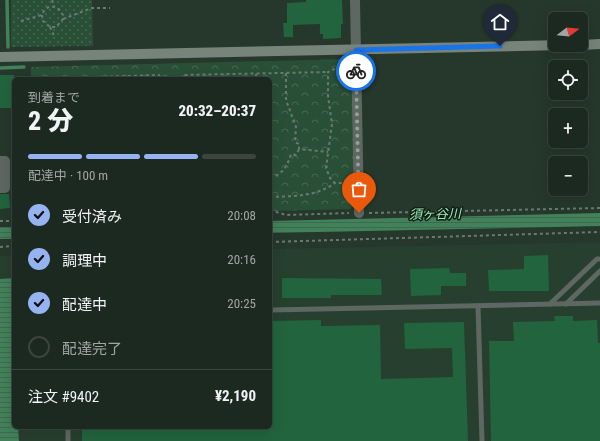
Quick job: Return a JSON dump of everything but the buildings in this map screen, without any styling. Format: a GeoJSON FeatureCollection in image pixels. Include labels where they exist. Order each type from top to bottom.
{"type":"FeatureCollection","features":[{"type":"Feature","properties":{"kind":"street"},"geometry":{"type":"LineString","coordinates":[[355,0],[359,213]]}},
{"type":"Feature","properties":{"kind":"street"},"geometry":{"type":"LineString","coordinates":[[588,45],[600,44]]}},
{"type":"Feature","properties":{"kind":"street"},"geometry":{"type":"LineString","coordinates":[[0,57],[548,45]]}},
{"type":"Feature","properties":{"kind":"street"},"geometry":{"type":"LineString","coordinates":[[0,161],[5,161],[5,188],[0,188]]}},
{"type":"Feature","properties":{"kind":"lane"},"geometry":{"type":"LineString","coordinates":[[550,304],[597,259],[600,259]]}},
{"type":"Feature","properties":{"kind":"lane"},"geometry":{"type":"LineString","coordinates":[[566,304],[600,271]]}},
{"type":"Feature","properties":{"kind":"lane"},"geometry":{"type":"LineString","coordinates":[[272,310],[600,303]]}},
{"type":"Feature","properties":{"kind":"lane"},"geometry":{"type":"LineString","coordinates":[[478,306],[482,441]]}},
{"type":"Feature","properties":{"kind":"lane"},"geometry":{"type":"LineString","coordinates":[[68,429],[68,441]]}},
{"type":"Feature","properties":{"kind":"path"},"geometry":{"type":"LineString","coordinates":[[52,0],[54,6],[61,11],[63,19]]}},
{"type":"Feature","properties":{"kind":"path"},"geometry":{"type":"LineString","coordinates":[[42,16],[46,8],[54,6]]}},
{"type":"Feature","properties":{"kind":"path"},"geometry":{"type":"LineString","coordinates":[[50,27],[56,27],[63,19],[92,8],[110,8]]}},
{"type":"Feature","properties":{"kind":"path"},"geometry":{"type":"LineString","coordinates":[[21,21],[42,16]]}},
{"type":"Feature","properties":{"kind":"path"},"geometry":{"type":"LineString","coordinates":[[42,16],[46,25],[50,27],[55,38]]}},
{"type":"Feature","properties":{"kind":"path"},"geometry":{"type":"LineString","coordinates":[[182,77],[183,75],[328,72],[346,64],[356,50]]}},
{"type":"Feature","properties":{"kind":"path"},"geometry":{"type":"LineString","coordinates":[[328,72],[328,96],[332,124],[326,168],[330,178],[335,182]]}},
{"type":"Feature","properties":{"kind":"path"},"geometry":{"type":"LineString","coordinates":[[272,177],[279,175],[286,169],[291,154],[296,155],[300,144],[296,142],[296,127],[286,100],[286,73]]}},
{"type":"Feature","properties":{"kind":"path"},"geometry":{"type":"LineString","coordinates":[[96,77],[159,75],[160,77]]}},
{"type":"Feature","properties":{"kind":"path"},"geometry":{"type":"LineString","coordinates":[[299,149],[328,152]]}},
{"type":"Feature","properties":{"kind":"path"},"geometry":{"type":"LineString","coordinates":[[272,197],[301,196],[319,191],[335,182],[359,183]]}},
{"type":"Feature","properties":{"kind":"path"},"geometry":{"type":"LineString","coordinates":[[272,211],[286,215],[600,208]]}},
{"type":"Feature","properties":{"kind":"path"},"geometry":{"type":"LineString","coordinates":[[0,221],[12,221]]}},
{"type":"Feature","properties":{"kind":"path"},"geometry":{"type":"LineString","coordinates":[[272,242],[600,232]]}},
{"type":"Feature","properties":{"kind":"path"},"geometry":{"type":"LineString","coordinates":[[0,247],[12,246]]}},
{"type":"Feature","properties":{"kind":"shaded area"},"geometry":{"type":"Polygon","coordinates":[[[600,213],[600,226],[272,233],[272,221],[600,213]]]}},
{"type":"Feature","properties":{"kind":"shaded area"},"geometry":{"type":"Polygon","coordinates":[[[0,227],[12,227],[12,239],[0,239],[0,227]]]}},
{"type":"Feature","properties":{"kind":"shaded area"},"geometry":{"type":"Polygon","coordinates":[[[600,242],[600,441],[0,441],[0,256],[12,255],[12,429],[272,429],[272,249],[600,242]]]}},
{"type":"Feature","properties":{"kind":"shaded area"},"geometry":{"type":"Polygon","coordinates":[[[12,278],[12,429],[18,429],[19,441],[0,441],[0,279],[12,278]]]}},
{"type":"Feature","properties":{"kind":"green space"},"geometry":{"type":"Polygon","coordinates":[[[11,0],[92,0],[93,46],[11,47],[11,0]]]}},
{"type":"Feature","properties":{"kind":"green space"},"geometry":{"type":"Polygon","coordinates":[[[349,59],[351,61],[354,205],[350,209],[272,211],[272,77],[31,77],[31,67],[349,59]]]}},
{"type":"Feature","properties":{"kind":"waterway"},"geometry":{"type":"LineString","coordinates":[[7,0],[8,47]]}},
{"type":"Feature","properties":{"kind":"waterway"},"geometry":{"type":"LineString","coordinates":[[0,68],[24,67]]}},
{"type":"Feature","properties":{"kind":"way so far"},"geometry":{"type":"LineString","coordinates":[[356,71],[359,213]]}},
{"type":"Feature","properties":{"kind":"route"},"geometry":{"type":"LineString","coordinates":[[356,71],[356,50],[500,46]]}},
{"type":"Feature","properties":{"kind":"water label","name":"須ヶ谷川"},"geometry":{"type":"Point","coordinates":[435,214]}}]}
